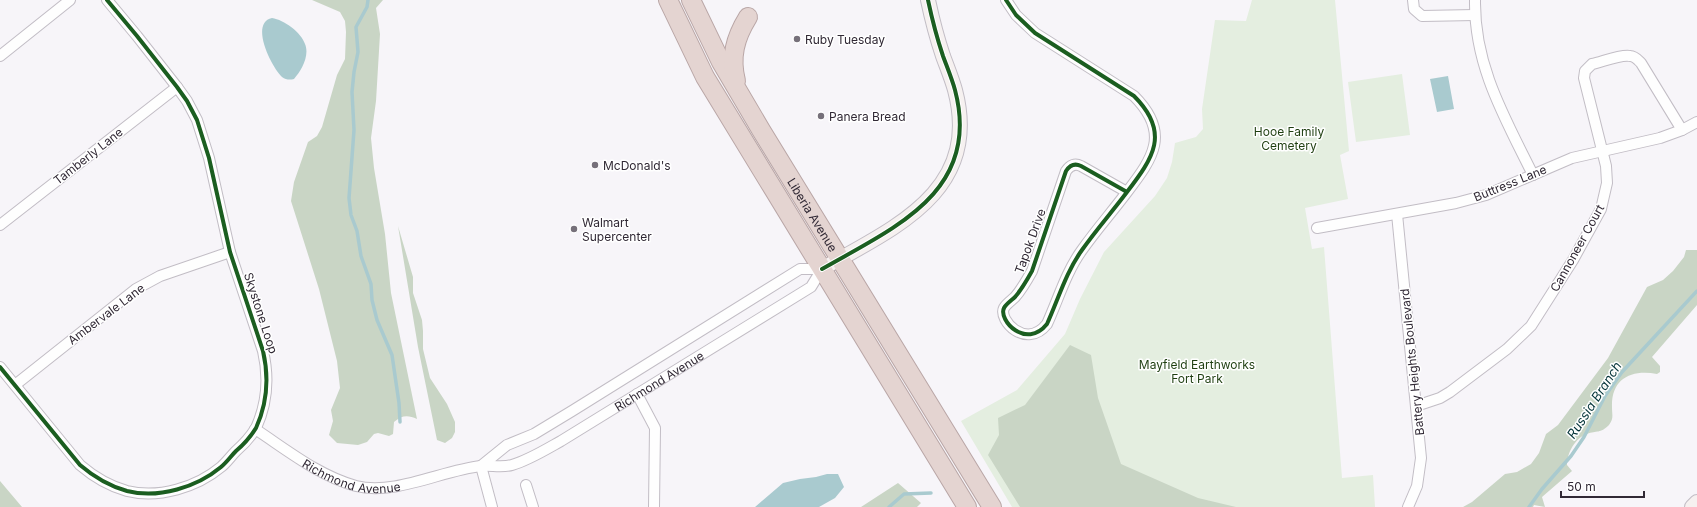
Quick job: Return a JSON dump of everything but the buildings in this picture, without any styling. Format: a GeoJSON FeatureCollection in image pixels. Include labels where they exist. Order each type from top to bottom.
{"type":"FeatureCollection","features":[{"type":"Feature","properties":{"kind":"highway","name":"Liberia Avenue"},"geometry":{"type":"LineString","coordinates":[[668,0],[705,77],[967,507]]}},
{"type":"Feature","properties":{"kind":"highway","name":"Liberia Avenue"},"geometry":{"type":"LineString","coordinates":[[691,0],[721,62],[739,94],[992,507]]}},
{"type":"Feature","properties":{"kind":"highway"},"geometry":{"type":"LineString","coordinates":[[739,94],[735,76],[733,54],[740,29],[748,17]]}},
{"type":"Feature","properties":{"kind":"street"},"geometry":{"type":"LineString","coordinates":[[0,56],[70,0]]}},
{"type":"Feature","properties":{"kind":"street","name":"Skystone Loop"},"geometry":{"type":"LineString","coordinates":[[0,367],[80,465],[95,477],[110,485],[128,491],[144,493],[162,492],[182,488],[200,480],[221,467],[241,447],[255,429],[262,411],[266,393],[267,366],[250,309],[230,252],[211,164],[197,120],[177,87],[107,0]]}},
{"type":"Feature","properties":{"kind":"street","name":"Richmond Avenue"},"geometry":{"type":"LineString","coordinates":[[481,466],[507,445],[534,434],[572,412],[800,269],[822,269],[898,224],[916,212],[939,189],[953,162],[959,135],[959,108],[955,90],[932,20],[928,0]]}},
{"type":"Feature","properties":{"kind":"street","name":"Tapok Drive"},"geometry":{"type":"LineString","coordinates":[[1006,0],[1016,15],[1035,32],[1134,96],[1149,116],[1153,129],[1154,147],[1148,163],[1127,192],[1076,259],[1047,324],[1042,330],[1031,335],[1016,332],[1004,316],[1004,309],[1026,281],[1032,270],[1066,171],[1072,165],[1082,166],[1127,192]]}},
{"type":"Feature","properties":{"kind":"street"},"geometry":{"type":"LineString","coordinates":[[1413,0],[1414,9],[1422,16],[1475,15]]}},
{"type":"Feature","properties":{"kind":"street"},"geometry":{"type":"LineString","coordinates":[[1475,0],[1475,15],[1479,49],[1490,86],[1533,174]]}},
{"type":"Feature","properties":{"kind":"street","name":"Cannoneer Court"},"geometry":{"type":"LineString","coordinates":[[1416,406],[1440,398],[1450,392],[1507,349],[1531,326],[1573,260],[1602,209],[1607,182],[1606,166],[1584,83],[1585,71],[1592,64],[1623,56],[1630,56],[1641,63],[1682,130]]}},
{"type":"Feature","properties":{"kind":"street","name":"Tamberly Lane"},"geometry":{"type":"LineString","coordinates":[[0,225],[177,87]]}},
{"type":"Feature","properties":{"kind":"street","name":"Buttress Lane"},"geometry":{"type":"LineString","coordinates":[[1317,228],[1456,203],[1486,195],[1572,158],[1660,138],[1682,130],[1697,122]]}},
{"type":"Feature","properties":{"kind":"street","name":"Battery Heights Boulevard"},"geometry":{"type":"LineString","coordinates":[[1397,214],[1421,458],[1420,474],[1417,486],[1408,507]]}},
{"type":"Feature","properties":{"kind":"street","name":"Ambervale Lane"},"geometry":{"type":"LineString","coordinates":[[15,385],[136,289],[167,273],[230,252]]}},
{"type":"Feature","properties":{"kind":"street","name":"Richmond Avenue"},"geometry":{"type":"LineString","coordinates":[[255,429],[314,468],[336,479],[357,486],[373,488],[390,487],[481,466],[505,466],[537,454],[561,441],[811,287],[822,269]]}},
{"type":"Feature","properties":{"kind":"street"},"geometry":{"type":"LineString","coordinates":[[637,394],[655,428],[654,507]]}},
{"type":"Feature","properties":{"kind":"street"},"geometry":{"type":"LineString","coordinates":[[481,466],[492,507]]}},
{"type":"Feature","properties":{"kind":"street"},"geometry":{"type":"LineString","coordinates":[[526,485],[533,507]]}},
{"type":"Feature","properties":{"kind":"street"},"geometry":{"type":"LineString","coordinates":[[1692,507],[1697,502]]}},
{"type":"Feature","properties":{"kind":"green space"},"geometry":{"type":"Polygon","coordinates":[[[312,0],[383,0],[376,8],[380,34],[376,101],[371,138],[374,168],[385,234],[391,293],[417,419],[408,416],[402,417],[394,422],[393,434],[389,436],[378,433],[374,434],[367,442],[358,445],[337,443],[329,435],[333,421],[331,410],[340,388],[337,361],[319,289],[291,201],[294,182],[308,142],[317,136],[322,127],[337,75],[345,59],[345,21],[340,12],[312,0]]]}},
{"type":"Feature","properties":{"kind":"green space","name":"Mayfield Earthworks Fort Park"},"geometry":{"type":"Polygon","coordinates":[[[1252,0],[1335,0],[1349,151],[1340,155],[1348,199],[1305,208],[1312,249],[1324,247],[1342,478],[1373,475],[1375,507],[1012,507],[961,421],[1017,390],[1065,334],[1080,299],[1104,252],[1155,196],[1167,178],[1172,162],[1175,143],[1196,137],[1203,129],[1202,109],[1215,20],[1246,21],[1252,0]]]}},
{"type":"Feature","properties":{"kind":"green space"},"geometry":{"type":"Polygon","coordinates":[[[1402,74],[1410,135],[1356,142],[1348,82],[1402,74]]]}},
{"type":"Feature","properties":{"kind":"green space"},"geometry":{"type":"Polygon","coordinates":[[[398,226],[413,277],[413,293],[422,320],[423,349],[430,378],[447,404],[455,422],[455,432],[452,438],[445,443],[437,440],[418,347],[398,226]]]}},
{"type":"Feature","properties":{"kind":"green space"},"geometry":{"type":"Polygon","coordinates":[[[1686,250],[1697,250],[1697,305],[1652,357],[1660,366],[1660,372],[1657,374],[1639,373],[1631,375],[1624,378],[1619,383],[1615,389],[1613,397],[1611,423],[1603,430],[1587,434],[1575,442],[1567,460],[1567,465],[1572,471],[1542,497],[1545,507],[1534,505],[1533,507],[1463,507],[1472,502],[1505,474],[1517,472],[1531,464],[1539,453],[1546,434],[1558,425],[1608,358],[1647,287],[1663,280],[1673,271],[1684,257],[1686,250]]]}},
{"type":"Feature","properties":{"kind":"green space"},"geometry":{"type":"Polygon","coordinates":[[[1070,345],[1091,355],[1098,398],[1121,464],[1198,498],[1236,507],[1020,507],[988,455],[999,435],[998,418],[1025,405],[1070,345]]]}},
{"type":"Feature","properties":{"kind":"green space"},"geometry":{"type":"Polygon","coordinates":[[[0,481],[22,507],[0,507],[0,481]]]}},
{"type":"Feature","properties":{"kind":"green space"},"geometry":{"type":"Polygon","coordinates":[[[898,483],[921,503],[917,507],[861,507],[898,483]]]}},
{"type":"Feature","properties":{"kind":"water"},"geometry":{"type":"Polygon","coordinates":[[[272,18],[282,21],[292,27],[300,35],[305,44],[306,58],[302,68],[294,79],[288,80],[282,77],[268,56],[262,36],[262,28],[265,22],[272,18]]]}},
{"type":"Feature","properties":{"kind":"water"},"geometry":{"type":"Polygon","coordinates":[[[1448,76],[1454,109],[1437,112],[1430,79],[1448,76]]]}},
{"type":"Feature","properties":{"kind":"water"},"geometry":{"type":"Polygon","coordinates":[[[827,474],[838,474],[844,487],[835,498],[819,507],[755,507],[783,483],[827,474]]]}},
{"type":"Feature","properties":{"kind":"waterway"},"geometry":{"type":"LineString","coordinates":[[368,0],[367,7],[356,27],[358,52],[352,92],[354,130],[349,198],[351,215],[357,231],[361,256],[371,284],[372,300],[377,320],[392,355],[399,403],[400,422]]}},
{"type":"Feature","properties":{"kind":"waterway","name":"Russia Branch"},"geometry":{"type":"LineString","coordinates":[[1529,507],[1542,489],[1571,456],[1584,437],[1605,396],[1622,372],[1697,291]]}},
{"type":"Feature","properties":{"kind":"waterway","name":"Russia Branch"},"geometry":{"type":"LineString","coordinates":[[889,507],[904,494],[931,493]]}},
{"type":"Feature","properties":{"kind":"cycle path"},"geometry":{"type":"LineString","coordinates":[[0,367],[80,465],[108,484],[120,489],[139,493],[177,490],[211,474],[223,465],[249,437],[256,428],[263,410],[266,390],[266,371],[263,351],[230,252],[209,158],[197,120],[187,101],[177,87],[107,0]]}},
{"type":"Feature","properties":{"kind":"cycle path"},"geometry":{"type":"LineString","coordinates":[[822,269],[877,238],[902,221],[925,202],[944,181],[956,155],[960,125],[955,90],[943,56],[928,0]]}},
{"type":"Feature","properties":{"kind":"cycle path"},"geometry":{"type":"LineString","coordinates":[[1006,0],[1016,15],[1035,33],[1134,96],[1145,109],[1152,122],[1155,134],[1154,145],[1144,168],[1136,180],[1127,192],[1087,243],[1076,259],[1047,324],[1039,331],[1031,334],[1023,334],[1009,325],[1003,313],[1004,308],[1020,291],[1032,271],[1066,171],[1073,165],[1079,165],[1127,192]]}},
{"type":"Feature","properties":{"kind":"place","name":"Ruby Tuesday"},"geometry":{"type":"Point","coordinates":[797,39]}},
{"type":"Feature","properties":{"kind":"place","name":"Panera Bread"},"geometry":{"type":"Point","coordinates":[821,116]}},
{"type":"Feature","properties":{"kind":"place","name":"McDonald's"},"geometry":{"type":"Point","coordinates":[595,165]}},
{"type":"Feature","properties":{"kind":"place","name":"Walmart Supercenter"},"geometry":{"type":"Point","coordinates":[574,229]}},
{"type":"Feature","properties":{"kind":"park label","name":"Hooe Family Cemetery"},"geometry":{"type":"Point","coordinates":[1289,138]}}]}
